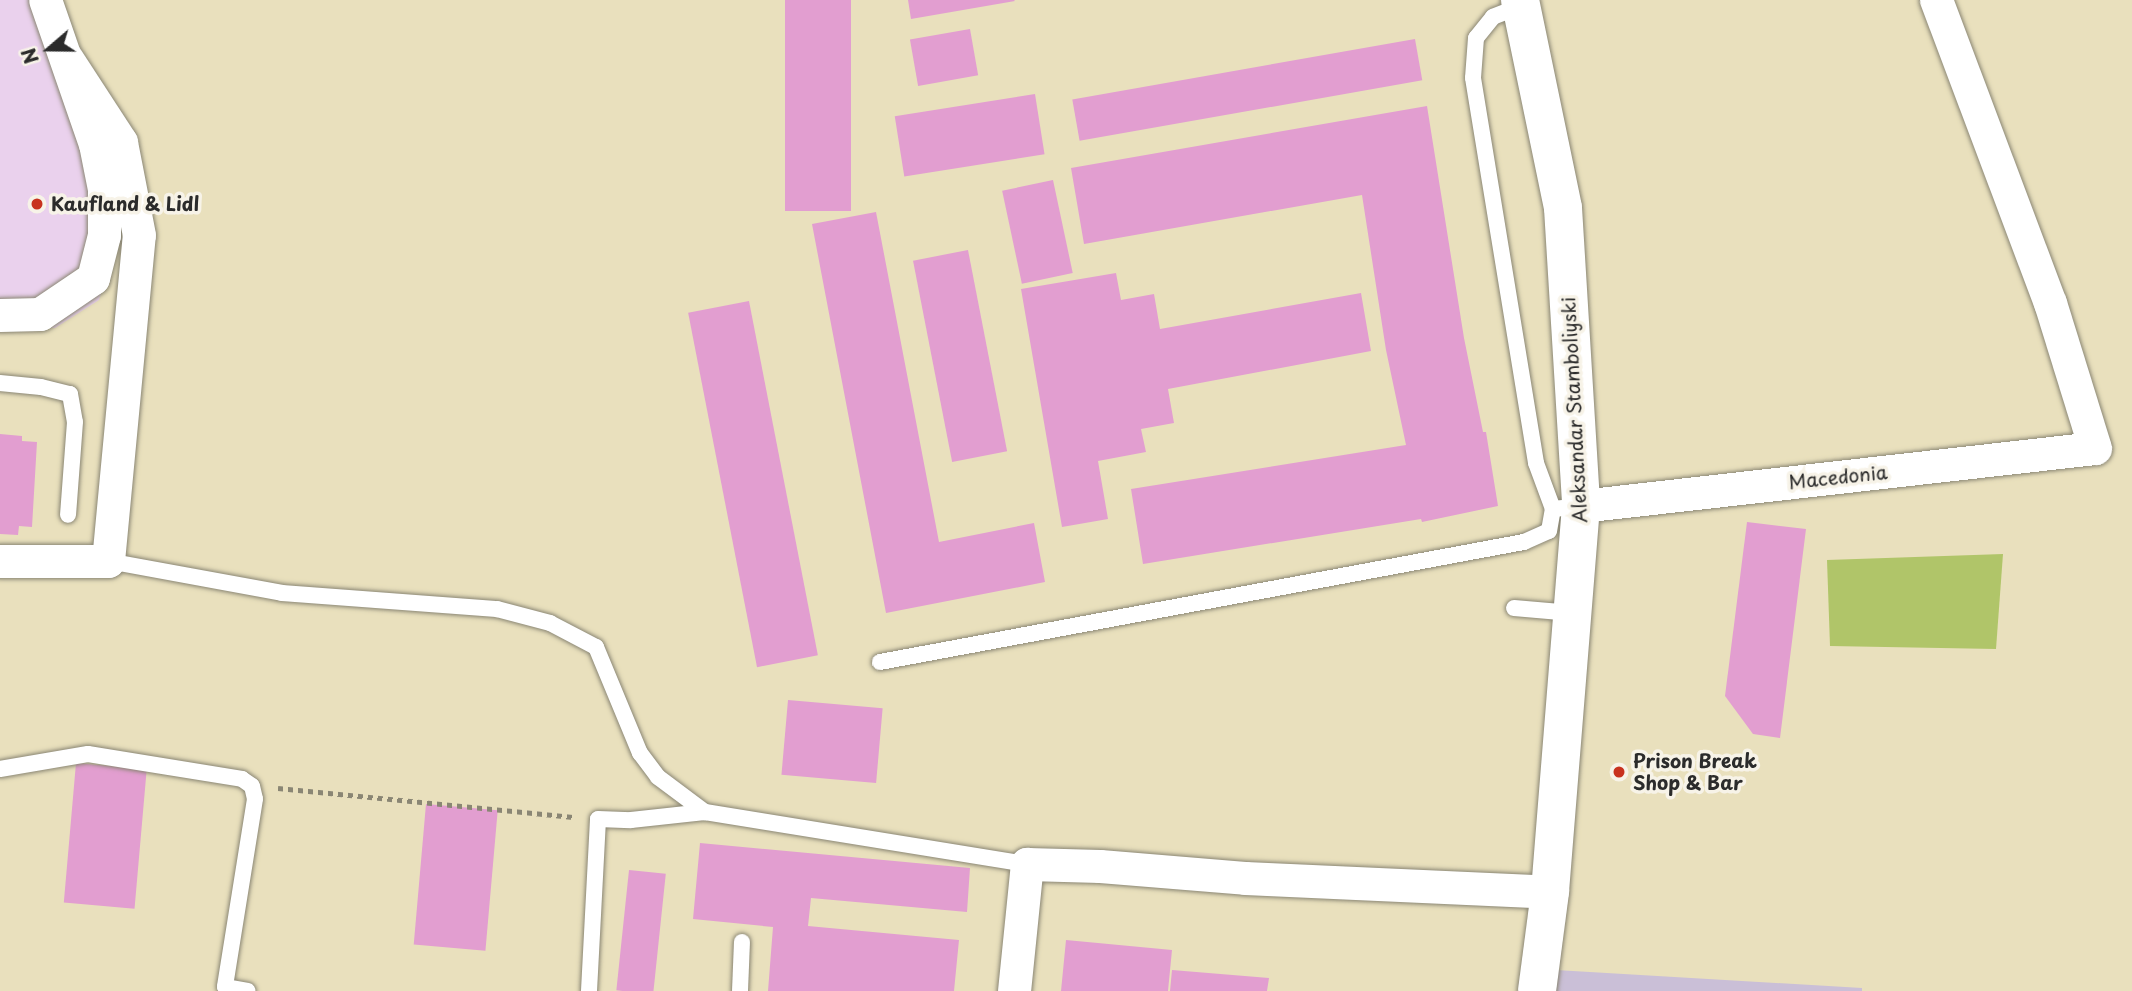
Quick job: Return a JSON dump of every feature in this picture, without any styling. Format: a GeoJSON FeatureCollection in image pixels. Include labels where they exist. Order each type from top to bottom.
{"type":"FeatureCollection","features":[{"type":"Feature","properties":{"kind":"street"},"geometry":{"type":"LineString","coordinates":[[0,315],[40,314],[93,278],[104,235],[104,189],[95,144],[45,0]]}},
{"type":"Feature","properties":{"kind":"street","name":"Macedonia"},"geometry":{"type":"LineString","coordinates":[[1567,507],[2095,448],[2050,303],[1936,0]]}},
{"type":"Feature","properties":{"kind":"street","name":"Aleksandar Stamboliyski"},"geometry":{"type":"LineString","coordinates":[[1521,3],[1563,208],[1567,507],[1575,613],[1550,892],[1536,991]]}},
{"type":"Feature","properties":{"kind":"street"},"geometry":{"type":"LineString","coordinates":[[0,561],[108,561],[139,235],[121,142],[67,59]]}},
{"type":"Feature","properties":{"kind":"street"},"geometry":{"type":"LineString","coordinates":[[1014,991],[1027,864],[1100,866],[1245,878],[1550,892]]}},
{"type":"Feature","properties":{"kind":"lane"},"geometry":{"type":"LineString","coordinates":[[880,662],[1524,542],[1549,531],[1567,507],[1536,463],[1473,78],[1476,38],[1493,17],[1521,3]]}},
{"type":"Feature","properties":{"kind":"lane"},"geometry":{"type":"LineString","coordinates":[[0,383],[41,387],[70,394],[75,422],[68,515]]}},
{"type":"Feature","properties":{"kind":"lane"},"geometry":{"type":"LineString","coordinates":[[108,561],[282,593],[496,609],[550,623],[596,647],[640,753],[658,777],[705,812]]}},
{"type":"Feature","properties":{"kind":"lane"},"geometry":{"type":"LineString","coordinates":[[1514,608],[1575,613]]}},
{"type":"Feature","properties":{"kind":"lane"},"geometry":{"type":"LineString","coordinates":[[0,769],[88,754],[242,779],[253,786],[255,799],[225,987],[248,991]]}},
{"type":"Feature","properties":{"kind":"lane"},"geometry":{"type":"LineString","coordinates":[[589,991],[598,819],[631,820],[705,812],[1027,864]]}},
{"type":"Feature","properties":{"kind":"lane"},"geometry":{"type":"LineString","coordinates":[[740,991],[742,942]]}},
{"type":"Feature","properties":{"kind":"path"},"geometry":{"type":"LineString","coordinates":[[253,786],[598,819]]}},
{"type":"Feature","properties":{"kind":"shaded area"},"geometry":{"type":"Polygon","coordinates":[[[0,0],[60,0],[116,249],[99,300],[55,328],[0,323],[0,0]]]}},
{"type":"Feature","properties":{"kind":"shaded area"},"geometry":{"type":"Polygon","coordinates":[[[1556,970],[1862,988],[1862,991],[1555,991],[1556,970]]]}},
{"type":"Feature","properties":{"kind":"green space"},"geometry":{"type":"Polygon","coordinates":[[[2003,554],[1996,649],[1830,646],[1827,560],[2003,554]]]}},
{"type":"Feature","properties":{"kind":"building"},"geometry":{"type":"Polygon","coordinates":[[[785,0],[851,0],[851,211],[785,211],[785,0]]]}},
{"type":"Feature","properties":{"kind":"building"},"geometry":{"type":"Polygon","coordinates":[[[908,0],[1014,0],[1015,1],[911,19],[908,0]]]}},
{"type":"Feature","properties":{"kind":"building"},"geometry":{"type":"Polygon","coordinates":[[[970,29],[978,75],[918,86],[910,40],[970,29]]]}},
{"type":"Feature","properties":{"kind":"building"},"geometry":{"type":"Polygon","coordinates":[[[1415,39],[1422,80],[1080,141],[1072,99],[1415,39]]]}},
{"type":"Feature","properties":{"kind":"building"},"geometry":{"type":"Polygon","coordinates":[[[1035,94],[1045,154],[904,176],[895,116],[1035,94]]]}},
{"type":"Feature","properties":{"kind":"building"},"geometry":{"type":"Polygon","coordinates":[[[1427,106],[1464,338],[1483,432],[1486,432],[1498,506],[1422,522],[1421,519],[1143,564],[1131,489],[1406,445],[1386,350],[1362,195],[1084,244],[1071,168],[1427,106]]]}},
{"type":"Feature","properties":{"kind":"building"},"geometry":{"type":"Polygon","coordinates":[[[1053,180],[1073,273],[1022,284],[1002,191],[1053,180]]]}},
{"type":"Feature","properties":{"kind":"building"},"geometry":{"type":"Polygon","coordinates":[[[876,212],[939,542],[1034,523],[1045,582],[886,613],[812,224],[876,212]]]}},
{"type":"Feature","properties":{"kind":"building"},"geometry":{"type":"Polygon","coordinates":[[[968,250],[1007,451],[952,462],[913,261],[968,250]]]}},
{"type":"Feature","properties":{"kind":"building"},"geometry":{"type":"Polygon","coordinates":[[[1116,273],[1121,300],[1154,294],[1160,329],[1361,293],[1371,351],[1168,389],[1174,423],[1141,429],[1146,452],[1098,461],[1108,519],[1062,527],[1021,289],[1116,273]]]}},
{"type":"Feature","properties":{"kind":"building"},"geometry":{"type":"Polygon","coordinates":[[[749,301],[818,655],[757,667],[688,313],[749,301]]]}},
{"type":"Feature","properties":{"kind":"building"},"geometry":{"type":"Polygon","coordinates":[[[0,434],[22,436],[22,441],[37,442],[32,527],[19,526],[18,535],[0,534],[0,434]]]}},
{"type":"Feature","properties":{"kind":"building"},"geometry":{"type":"Polygon","coordinates":[[[1747,522],[1806,529],[1780,738],[1753,734],[1725,696],[1747,522]]]}},
{"type":"Feature","properties":{"kind":"building"},"geometry":{"type":"Polygon","coordinates":[[[788,700],[883,708],[876,783],[781,775],[788,700]]]}},
{"type":"Feature","properties":{"kind":"building"},"geometry":{"type":"Polygon","coordinates":[[[76,763],[147,769],[135,909],[64,902],[76,763]]]}},
{"type":"Feature","properties":{"kind":"building"},"geometry":{"type":"Polygon","coordinates":[[[426,804],[498,810],[485,951],[414,944],[426,804]]]}},
{"type":"Feature","properties":{"kind":"building"},"geometry":{"type":"Polygon","coordinates":[[[700,843],[970,868],[967,912],[811,898],[808,926],[959,940],[954,991],[768,991],[773,927],[693,919],[700,843]]]}},
{"type":"Feature","properties":{"kind":"building"},"geometry":{"type":"Polygon","coordinates":[[[629,870],[666,874],[653,991],[616,990],[629,870]]]}},
{"type":"Feature","properties":{"kind":"building"},"geometry":{"type":"Polygon","coordinates":[[[1066,940],[1172,950],[1168,991],[1061,991],[1066,940]]]}},
{"type":"Feature","properties":{"kind":"building"},"geometry":{"type":"Polygon","coordinates":[[[1172,970],[1269,978],[1267,991],[1170,991],[1172,970]]]}},
{"type":"Feature","properties":{"kind":"place","name":"Kaufland & Lidl"},"geometry":{"type":"Point","coordinates":[37,204]}},
{"type":"Feature","properties":{"kind":"place","name":"Prison Break Shop & Bar"},"geometry":{"type":"Point","coordinates":[1619,772]}}]}
